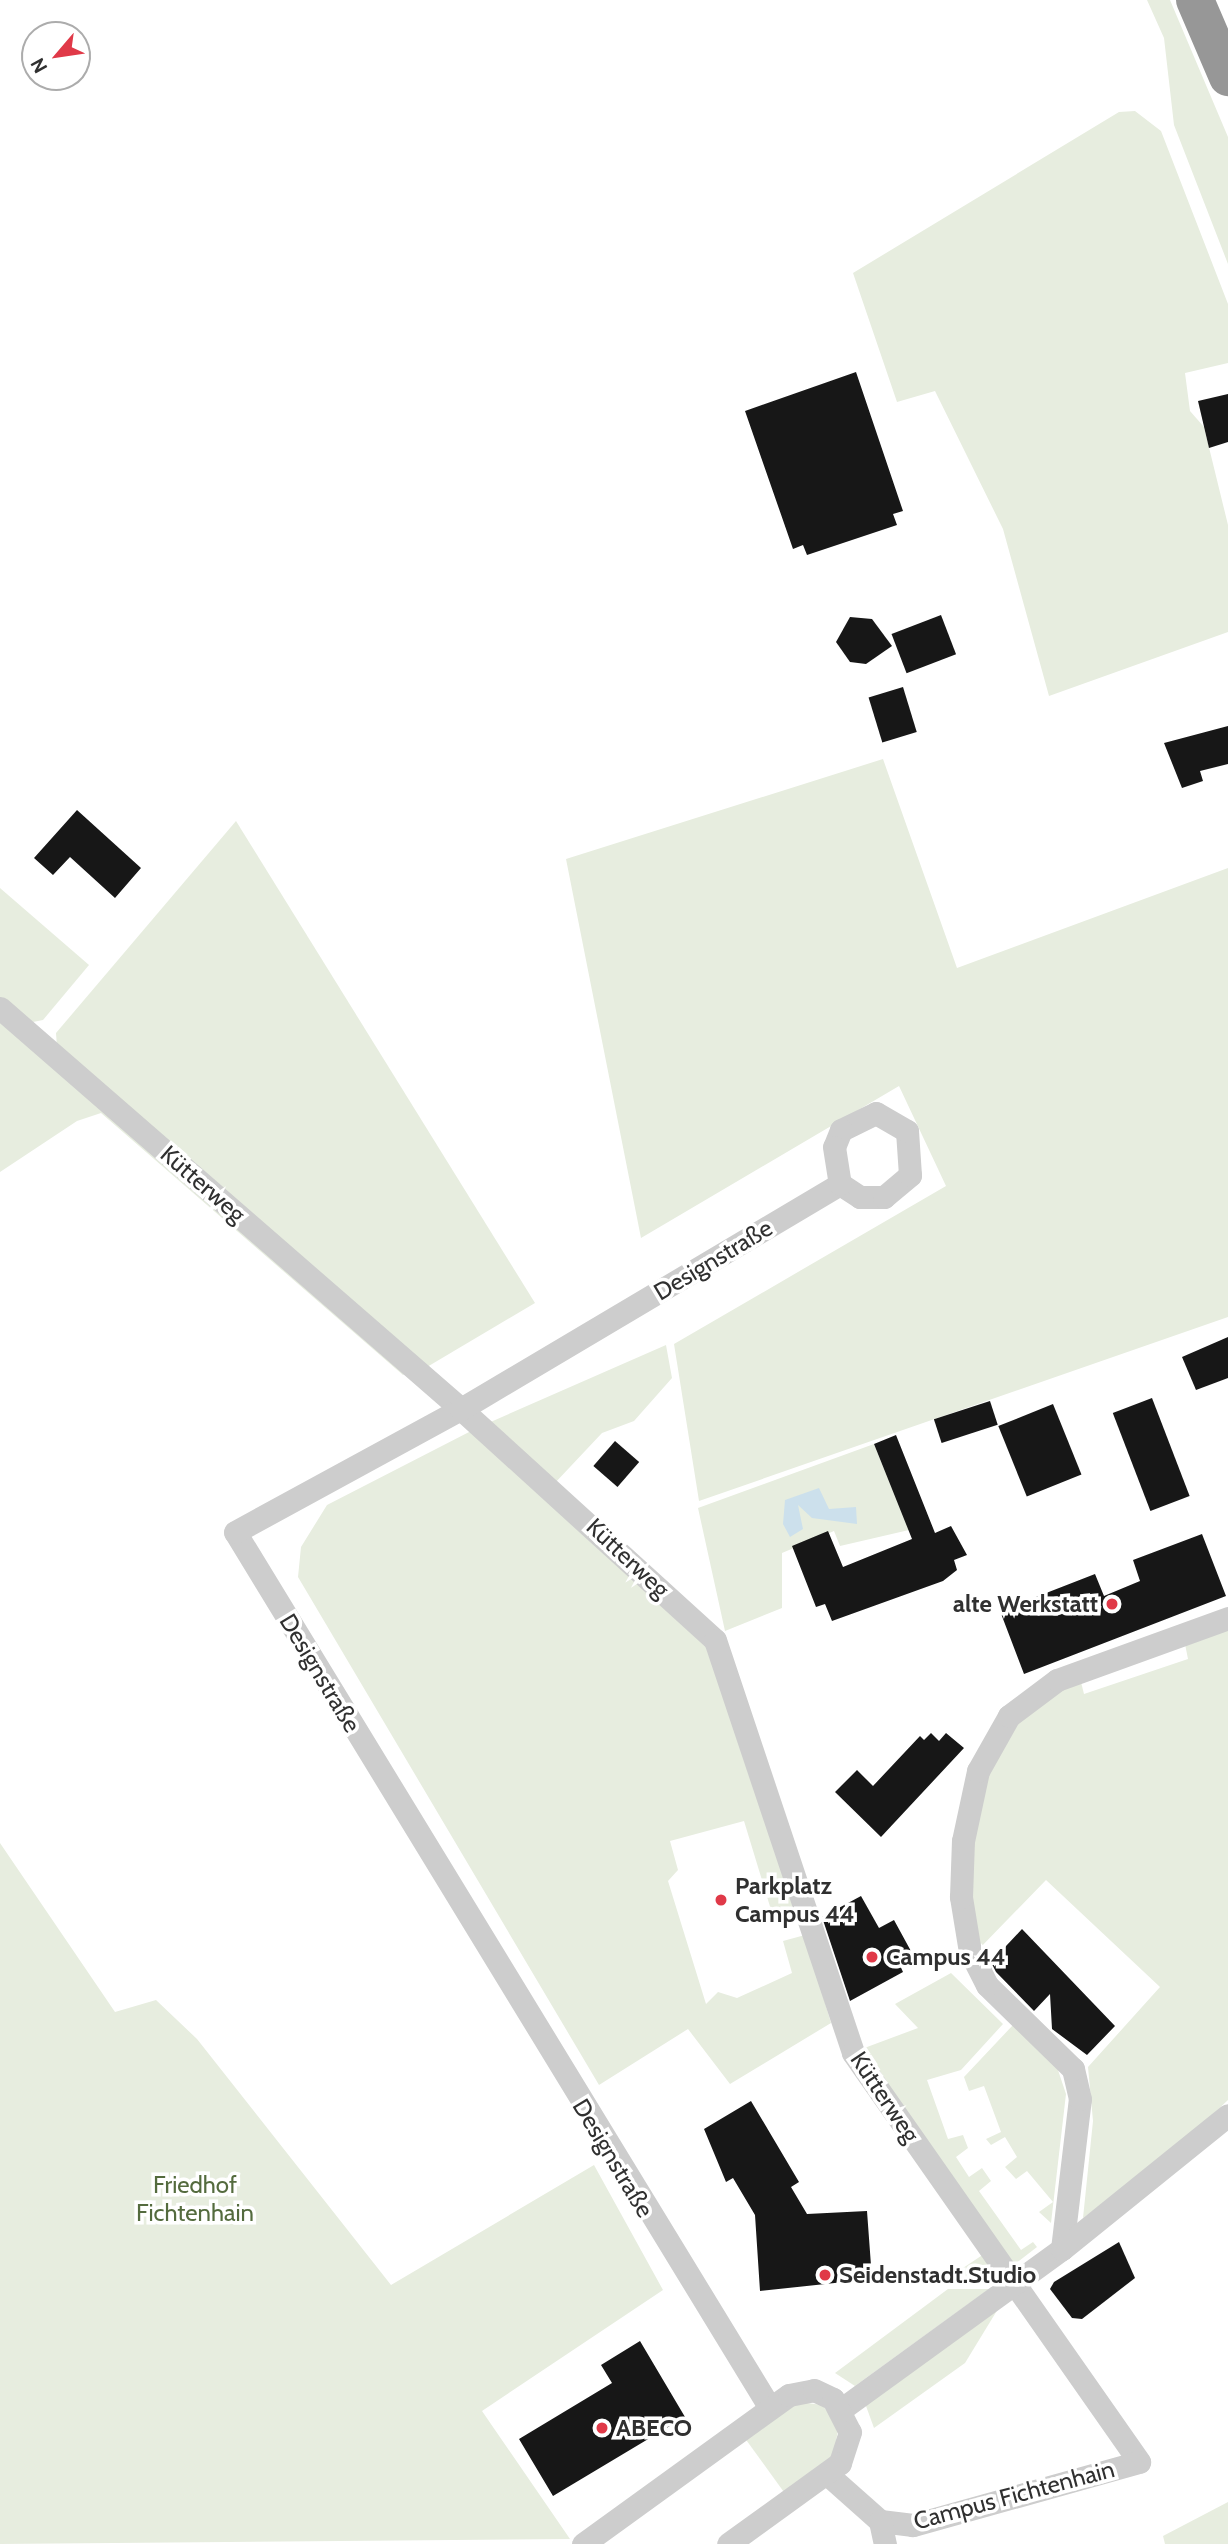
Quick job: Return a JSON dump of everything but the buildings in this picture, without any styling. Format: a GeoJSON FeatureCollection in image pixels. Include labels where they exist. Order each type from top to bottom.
{"type":"FeatureCollection","features":[{"type":"Feature","properties":{"kind":"highway"},"geometry":{"type":"LineString","coordinates":[[1195,0],[1228,77]]}},
{"type":"Feature","properties":{"kind":"street","name":"Kütterweg"},"geometry":{"type":"LineString","coordinates":[[0,1007],[461,1409],[715,1640],[853,2053],[1014,2283]]}},
{"type":"Feature","properties":{"kind":"street","name":"Designstraße"},"geometry":{"type":"LineString","coordinates":[[770,2408],[235,1532],[461,1409],[840,1184]]}},
{"type":"Feature","properties":{"kind":"street"},"geometry":{"type":"LineString","coordinates":[[1062,2249],[1080,2099],[1073,2069],[987,1985],[970,1952],[961,1897],[963,1841],[978,1771],[1009,1716],[1057,1680],[1228,1618]]}},
{"type":"Feature","properties":{"kind":"street"},"geometry":{"type":"LineString","coordinates":[[843,2409],[1062,2249],[1228,2115]]}},
{"type":"Feature","properties":{"kind":"street","name":"Campus Fichtenhain"},"geometry":{"type":"LineString","coordinates":[[827,2474],[880,2521],[913,2525],[1139,2462],[1014,2283]]}},
{"type":"Feature","properties":{"kind":"street"},"geometry":{"type":"LineString","coordinates":[[583,2544],[770,2408],[814,2390],[843,2409],[849,2449],[827,2474],[728,2544]]}},
{"type":"Feature","properties":{"kind":"street","name":"Campus Fichtenhain"},"geometry":{"type":"LineString","coordinates":[[880,2521],[885,2544]]}},
{"type":"Feature","properties":{"kind":"green space"},"geometry":{"type":"Polygon","coordinates":[[[1147,0],[1170,0],[1228,137],[1228,264],[1174,125],[1164,38],[1147,0]]]}},
{"type":"Feature","properties":{"kind":"green space"},"geometry":{"type":"Polygon","coordinates":[[[1135,111],[1161,131],[1228,304],[1228,363],[1185,373],[1190,411],[1204,427],[1228,525],[1228,632],[1049,696],[1003,529],[935,391],[897,402],[853,273],[1119,112],[1135,111]]]}},
{"type":"Feature","properties":{"kind":"green space"},"geometry":{"type":"Polygon","coordinates":[[[883,759],[957,968],[1228,868],[1228,1317],[699,1501],[674,1344],[946,1186],[899,1086],[641,1238],[566,859],[883,759]]]}},
{"type":"Feature","properties":{"kind":"green space"},"geometry":{"type":"Polygon","coordinates":[[[236,821],[535,1303],[427,1367],[57,1047],[56,1033],[236,821]]]}},
{"type":"Feature","properties":{"kind":"green space"},"geometry":{"type":"Polygon","coordinates":[[[0,888],[89,965],[43,1020],[33,1022],[0,1001],[0,888]]]}},
{"type":"Feature","properties":{"kind":"green space"},"geometry":{"type":"Polygon","coordinates":[[[0,1013],[408,1372],[403,1375],[101,1113],[77,1121],[0,1172],[0,1013]]]}},
{"type":"Feature","properties":{"kind":"green space"},"geometry":{"type":"Polygon","coordinates":[[[666,1345],[672,1378],[634,1421],[602,1433],[554,1484],[486,1424],[666,1345]]]}},
{"type":"Feature","properties":{"kind":"green space"},"geometry":{"type":"Polygon","coordinates":[[[473,1430],[708,1641],[799,1920],[775,1923],[744,1821],[670,1841],[678,1870],[668,1881],[706,2004],[718,1992],[737,1998],[792,1973],[783,1941],[805,1935],[831,2023],[730,2084],[688,2029],[599,2085],[298,1577],[301,1547],[327,1505],[473,1430]]]}},
{"type":"Feature","properties":{"kind":"green space"},"geometry":{"type":"Polygon","coordinates":[[[874,1444],[909,1530],[840,1546],[834,1531],[782,1553],[782,1608],[725,1631],[698,1508],[874,1444]]]}},
{"type":"Feature","properties":{"kind":"green space"},"geometry":{"type":"Polygon","coordinates":[[[1228,1628],[1228,2100],[1174,2151],[1083,2218],[1093,2121],[1088,2067],[1160,1987],[1046,1880],[978,1950],[969,1892],[973,1830],[992,1758],[1019,1714],[1080,1678],[1084,1694],[1188,1659],[1184,1639],[1228,1628]]]}},
{"type":"Feature","properties":{"kind":"green space","name":"Friedhof Fichtenhain"},"geometry":{"type":"Polygon","coordinates":[[[0,1843],[115,2012],[156,2000],[197,2039],[391,2285],[594,2165],[663,2290],[482,2411],[570,2539],[0,2544],[0,1843]]]}},
{"type":"Feature","properties":{"kind":"green space"},"geometry":{"type":"Polygon","coordinates":[[[951,1973],[1003,2024],[961,2070],[927,2080],[948,2139],[963,2135],[968,2148],[956,2157],[969,2177],[982,2168],[991,2181],[979,2191],[1021,2250],[1033,2242],[1037,2247],[1011,2267],[859,2050],[918,2028],[895,2004],[951,1973]]]}},
{"type":"Feature","properties":{"kind":"green space"},"geometry":{"type":"Polygon","coordinates":[[[1013,2025],[1057,2067],[1066,2094],[1051,2223],[1039,2212],[1053,2202],[1027,2171],[1016,2179],[1005,2167],[1017,2157],[1005,2137],[991,2145],[986,2139],[1001,2132],[984,2086],[969,2091],[964,2077],[1013,2025]]]}},
{"type":"Feature","properties":{"kind":"green space"},"geometry":{"type":"Polygon","coordinates":[[[984,2254],[1006,2277],[944,2282],[963,2268],[984,2254]]]}},
{"type":"Feature","properties":{"kind":"green space"},"geometry":{"type":"Polygon","coordinates":[[[948,2289],[989,2289],[855,2386],[835,2373],[948,2289]]]}},
{"type":"Feature","properties":{"kind":"green space"},"geometry":{"type":"Polygon","coordinates":[[[1001,2304],[965,2363],[874,2428],[866,2406],[877,2394],[1001,2304]]]}},
{"type":"Feature","properties":{"kind":"green space"},"geometry":{"type":"Polygon","coordinates":[[[800,2402],[822,2405],[839,2425],[833,2457],[786,2495],[744,2437],[800,2402]]]}},
{"type":"Feature","properties":{"kind":"green space"},"geometry":{"type":"Polygon","coordinates":[[[1228,2502],[1228,2544],[1165,2544],[1163,2536],[1228,2502]]]}},
{"type":"Feature","properties":{"kind":"water"},"geometry":{"type":"Polygon","coordinates":[[[819,1488],[829,1509],[856,1507],[857,1524],[812,1518],[798,1505],[803,1529],[790,1537],[783,1524],[785,1500],[819,1488]]]}},
{"type":"Feature","properties":{"kind":"place","name":"alte Werkstatt"},"geometry":{"type":"Point","coordinates":[1112,1604]}},
{"type":"Feature","properties":{"kind":"place","name":"Parkplatz Campus 44"},"geometry":{"type":"Point","coordinates":[721,1900]}},
{"type":"Feature","properties":{"kind":"place","name":"Campus 44"},"geometry":{"type":"Point","coordinates":[872,1957]}},
{"type":"Feature","properties":{"kind":"place","name":"Seidenstadt.Studio"},"geometry":{"type":"Point","coordinates":[825,2275]}},
{"type":"Feature","properties":{"kind":"place","name":"ABECO"},"geometry":{"type":"Point","coordinates":[602,2428]}}]}
